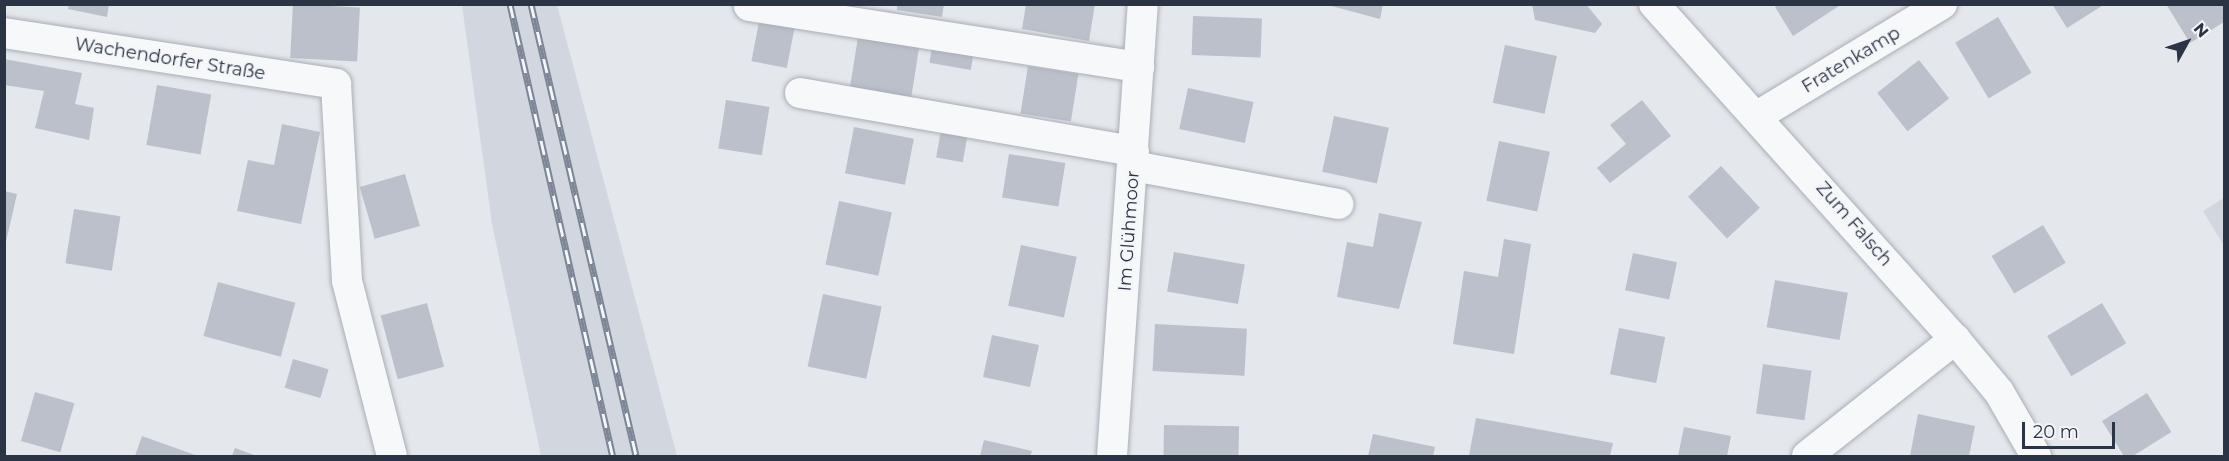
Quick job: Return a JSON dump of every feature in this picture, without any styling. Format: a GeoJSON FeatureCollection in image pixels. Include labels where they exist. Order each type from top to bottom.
{"type":"FeatureCollection","features":[{"type":"Feature","properties":{"kind":"street","name":"Im Glühmoor"},"geometry":{"type":"LineString","coordinates":[[1113,456],[1143,4]]}},
{"type":"Feature","properties":{"kind":"street","name":"Zum Falsch"},"geometry":{"type":"LineString","coordinates":[[1654,4],[1759,115],[1955,339],[1999,392],[2036,456]]}},
{"type":"Feature","properties":{"kind":"street","name":"Fratenkamp"},"geometry":{"type":"LineString","coordinates":[[1759,115],[1942,4]]}},
{"type":"Feature","properties":{"kind":"street"},"geometry":{"type":"LineString","coordinates":[[749,6],[1139,67]]}},
{"type":"Feature","properties":{"kind":"street","name":"Wachendorfer Straße"},"geometry":{"type":"LineString","coordinates":[[4,33],[336,84],[347,281],[392,456]]}},
{"type":"Feature","properties":{"kind":"street"},"geometry":{"type":"LineString","coordinates":[[800,93],[1134,158],[1339,204]]}},
{"type":"Feature","properties":{"kind":"street"},"geometry":{"type":"LineString","coordinates":[[1807,456],[1955,339]]}},
{"type":"Feature","properties":{"kind":"shaded area"},"geometry":{"type":"Polygon","coordinates":[[[462,5],[557,5],[677,456],[541,456],[492,224],[462,5]]]}},
{"type":"Feature","properties":{"kind":"shaded area"},"geometry":{"type":"Polygon","coordinates":[[[2224,198],[2224,246],[2203,211],[2224,198]]]}},
{"type":"Feature","properties":{"kind":"building"},"geometry":{"type":"Polygon","coordinates":[[[69,4],[109,4],[107,17],[68,9],[69,4]]]}},
{"type":"Feature","properties":{"kind":"building"},"geometry":{"type":"Polygon","coordinates":[[[293,4],[360,8],[357,61],[290,58],[293,4]]]}},
{"type":"Feature","properties":{"kind":"building"},"geometry":{"type":"Polygon","coordinates":[[[897,4],[944,4],[942,17],[897,10],[897,4]]]}},
{"type":"Feature","properties":{"kind":"building"},"geometry":{"type":"Polygon","coordinates":[[[1026,4],[1095,4],[1089,41],[1022,29],[1026,4]]]}},
{"type":"Feature","properties":{"kind":"building"},"geometry":{"type":"Polygon","coordinates":[[[1324,4],[1383,4],[1380,19],[1324,4]]]}},
{"type":"Feature","properties":{"kind":"building"},"geometry":{"type":"Polygon","coordinates":[[[1532,4],[1586,4],[1602,24],[1595,33],[1535,20],[1532,4]]]}},
{"type":"Feature","properties":{"kind":"building"},"geometry":{"type":"Polygon","coordinates":[[[1779,4],[1842,4],[1793,36],[1775,7],[1779,4]]]}},
{"type":"Feature","properties":{"kind":"building"},"geometry":{"type":"Polygon","coordinates":[[[2052,4],[2105,4],[2067,28],[2052,4]]]}},
{"type":"Feature","properties":{"kind":"building"},"geometry":{"type":"Polygon","coordinates":[[[2166,4],[2224,4],[2224,22],[2190,43],[2166,4]]]}},
{"type":"Feature","properties":{"kind":"building"},"geometry":{"type":"Polygon","coordinates":[[[1193,16],[1262,18],[1261,57],[1192,55],[1193,16]]]}},
{"type":"Feature","properties":{"kind":"building"},"geometry":{"type":"Polygon","coordinates":[[[760,17],[795,24],[787,68],[751,61],[760,17]]]}},
{"type":"Feature","properties":{"kind":"building"},"geometry":{"type":"Polygon","coordinates":[[[1998,17],[2031,73],[1989,98],[1955,43],[1998,17]]]}},
{"type":"Feature","properties":{"kind":"building"},"geometry":{"type":"Polygon","coordinates":[[[858,37],[919,47],[911,97],[850,87],[858,37]]]}},
{"type":"Feature","properties":{"kind":"building"},"geometry":{"type":"Polygon","coordinates":[[[933,42],[974,49],[971,70],[929,63],[933,42]]]}},
{"type":"Feature","properties":{"kind":"building"},"geometry":{"type":"Polygon","coordinates":[[[1505,45],[1557,56],[1545,114],[1493,103],[1505,45]]]}},
{"type":"Feature","properties":{"kind":"building"},"geometry":{"type":"Polygon","coordinates":[[[4,59],[82,73],[75,104],[94,108],[89,140],[35,128],[44,91],[4,85],[4,59]]]}},
{"type":"Feature","properties":{"kind":"building"},"geometry":{"type":"Polygon","coordinates":[[[1919,60],[1949,99],[1907,131],[1877,93],[1919,60]]]}},
{"type":"Feature","properties":{"kind":"building"},"geometry":{"type":"Polygon","coordinates":[[[1028,66],[1078,74],[1071,121],[1020,113],[1028,66]]]}},
{"type":"Feature","properties":{"kind":"building"},"geometry":{"type":"Polygon","coordinates":[[[157,85],[211,95],[201,155],[146,145],[157,85]]]}},
{"type":"Feature","properties":{"kind":"building"},"geometry":{"type":"Polygon","coordinates":[[[1188,88],[1254,102],[1245,143],[1179,129],[1188,88]]]}},
{"type":"Feature","properties":{"kind":"building"},"geometry":{"type":"Polygon","coordinates":[[[726,100],[769,107],[762,155],[718,148],[726,100]]]}},
{"type":"Feature","properties":{"kind":"building"},"geometry":{"type":"Polygon","coordinates":[[[1642,100],[1671,136],[1610,183],[1597,168],[1626,144],[1610,125],[1642,100]]]}},
{"type":"Feature","properties":{"kind":"building"},"geometry":{"type":"Polygon","coordinates":[[[1334,116],[1389,128],[1377,183],[1322,172],[1334,116]]]}},
{"type":"Feature","properties":{"kind":"building"},"geometry":{"type":"Polygon","coordinates":[[[282,124],[320,132],[301,224],[237,211],[248,160],[274,165],[282,124]]]}},
{"type":"Feature","properties":{"kind":"building"},"geometry":{"type":"Polygon","coordinates":[[[854,127],[914,139],[905,185],[845,173],[854,127]]]}},
{"type":"Feature","properties":{"kind":"building"},"geometry":{"type":"Polygon","coordinates":[[[941,130],[968,135],[963,162],[936,158],[941,130]]]}},
{"type":"Feature","properties":{"kind":"building"},"geometry":{"type":"Polygon","coordinates":[[[1499,141],[1550,152],[1537,211],[1486,201],[1499,141]]]}},
{"type":"Feature","properties":{"kind":"building"},"geometry":{"type":"Polygon","coordinates":[[[1009,154],[1065,163],[1058,206],[1002,197],[1009,154]]]}},
{"type":"Feature","properties":{"kind":"building"},"geometry":{"type":"Polygon","coordinates":[[[1721,166],[1760,208],[1727,238],[1688,197],[1721,166]]]}},
{"type":"Feature","properties":{"kind":"building"},"geometry":{"type":"Polygon","coordinates":[[[405,174],[420,226],[375,239],[360,187],[405,174]]]}},
{"type":"Feature","properties":{"kind":"building"},"geometry":{"type":"Polygon","coordinates":[[[4,191],[17,194],[5,246],[4,246],[4,191]]]}},
{"type":"Feature","properties":{"kind":"building"},"geometry":{"type":"Polygon","coordinates":[[[839,201],[892,212],[878,276],[825,265],[839,201]]]}},
{"type":"Feature","properties":{"kind":"building"},"geometry":{"type":"Polygon","coordinates":[[[74,209],[120,216],[112,271],[65,263],[74,209]]]}},
{"type":"Feature","properties":{"kind":"building"},"geometry":{"type":"Polygon","coordinates":[[[1379,213],[1422,222],[1399,309],[1337,297],[1347,242],[1373,247],[1379,213]]]}},
{"type":"Feature","properties":{"kind":"building"},"geometry":{"type":"Polygon","coordinates":[[[2043,225],[2066,263],[2014,294],[1992,256],[2043,225]]]}},
{"type":"Feature","properties":{"kind":"building"},"geometry":{"type":"Polygon","coordinates":[[[1504,239],[1531,244],[1514,354],[1453,344],[1464,271],[1498,277],[1504,239]]]}},
{"type":"Feature","properties":{"kind":"building"},"geometry":{"type":"Polygon","coordinates":[[[1021,245],[1077,257],[1064,317],[1008,306],[1021,245]]]}},
{"type":"Feature","properties":{"kind":"building"},"geometry":{"type":"Polygon","coordinates":[[[1174,252],[1245,265],[1238,304],[1167,291],[1174,252]]]}},
{"type":"Feature","properties":{"kind":"building"},"geometry":{"type":"Polygon","coordinates":[[[1633,253],[1677,262],[1669,300],[1625,290],[1633,253]]]}},
{"type":"Feature","properties":{"kind":"building"},"geometry":{"type":"Polygon","coordinates":[[[1775,280],[1848,293],[1840,340],[1767,327],[1775,280]]]}},
{"type":"Feature","properties":{"kind":"building"},"geometry":{"type":"Polygon","coordinates":[[[218,282],[295,303],[281,357],[204,336],[218,282]]]}},
{"type":"Feature","properties":{"kind":"building"},"geometry":{"type":"Polygon","coordinates":[[[823,294],[882,306],[866,379],[808,366],[823,294]]]}},
{"type":"Feature","properties":{"kind":"building"},"geometry":{"type":"Polygon","coordinates":[[[427,303],[444,367],[398,379],[381,315],[427,303]]]}},
{"type":"Feature","properties":{"kind":"building"},"geometry":{"type":"Polygon","coordinates":[[[2102,303],[2126,343],[2071,376],[2047,336],[2102,303]]]}},
{"type":"Feature","properties":{"kind":"building"},"geometry":{"type":"Polygon","coordinates":[[[1155,324],[1247,329],[1244,376],[1153,371],[1155,324]]]}},
{"type":"Feature","properties":{"kind":"building"},"geometry":{"type":"Polygon","coordinates":[[[1619,328],[1665,337],[1656,383],[1610,374],[1619,328]]]}},
{"type":"Feature","properties":{"kind":"building"},"geometry":{"type":"Polygon","coordinates":[[[992,335],[1039,345],[1030,387],[983,377],[992,335]]]}},
{"type":"Feature","properties":{"kind":"building"},"geometry":{"type":"Polygon","coordinates":[[[293,359],[329,369],[320,398],[285,388],[293,359]]]}},
{"type":"Feature","properties":{"kind":"building"},"geometry":{"type":"Polygon","coordinates":[[[1763,364],[1812,371],[1805,420],[1756,414],[1763,364]]]}},
{"type":"Feature","properties":{"kind":"building"},"geometry":{"type":"Polygon","coordinates":[[[35,392],[74,403],[60,452],[21,441],[35,392]]]}},
{"type":"Feature","properties":{"kind":"building"},"geometry":{"type":"Polygon","coordinates":[[[2147,393],[2171,432],[2133,456],[2124,456],[2102,421],[2147,393]]]}},
{"type":"Feature","properties":{"kind":"building"},"geometry":{"type":"Polygon","coordinates":[[[1918,414],[1975,426],[1969,456],[1910,456],[1918,414]]]}},
{"type":"Feature","properties":{"kind":"building"},"geometry":{"type":"Polygon","coordinates":[[[1476,418],[1613,443],[1610,456],[1469,456],[1476,418]]]}},
{"type":"Feature","properties":{"kind":"building"},"geometry":{"type":"Polygon","coordinates":[[[1164,425],[1239,426],[1238,456],[1163,456],[1164,425]]]}},
{"type":"Feature","properties":{"kind":"building"},"geometry":{"type":"Polygon","coordinates":[[[1684,427],[1731,436],[1727,456],[1678,456],[1684,427]]]}},
{"type":"Feature","properties":{"kind":"building"},"geometry":{"type":"Polygon","coordinates":[[[1373,434],[1435,447],[1433,456],[1368,456],[1373,434]]]}},
{"type":"Feature","properties":{"kind":"building"},"geometry":{"type":"Polygon","coordinates":[[[142,436],[198,456],[135,456],[142,436]]]}},
{"type":"Feature","properties":{"kind":"building"},"geometry":{"type":"Polygon","coordinates":[[[984,440],[1032,451],[1030,456],[980,456],[984,440]]]}},
{"type":"Feature","properties":{"kind":"building"},"geometry":{"type":"Polygon","coordinates":[[[235,448],[257,456],[232,456],[235,448]]]}},
{"type":"Feature","properties":{"kind":"railway"},"geometry":{"type":"LineString","coordinates":[[510,4],[613,456]]}},
{"type":"Feature","properties":{"kind":"railway"},"geometry":{"type":"LineString","coordinates":[[531,4],[636,456]]}}]}
